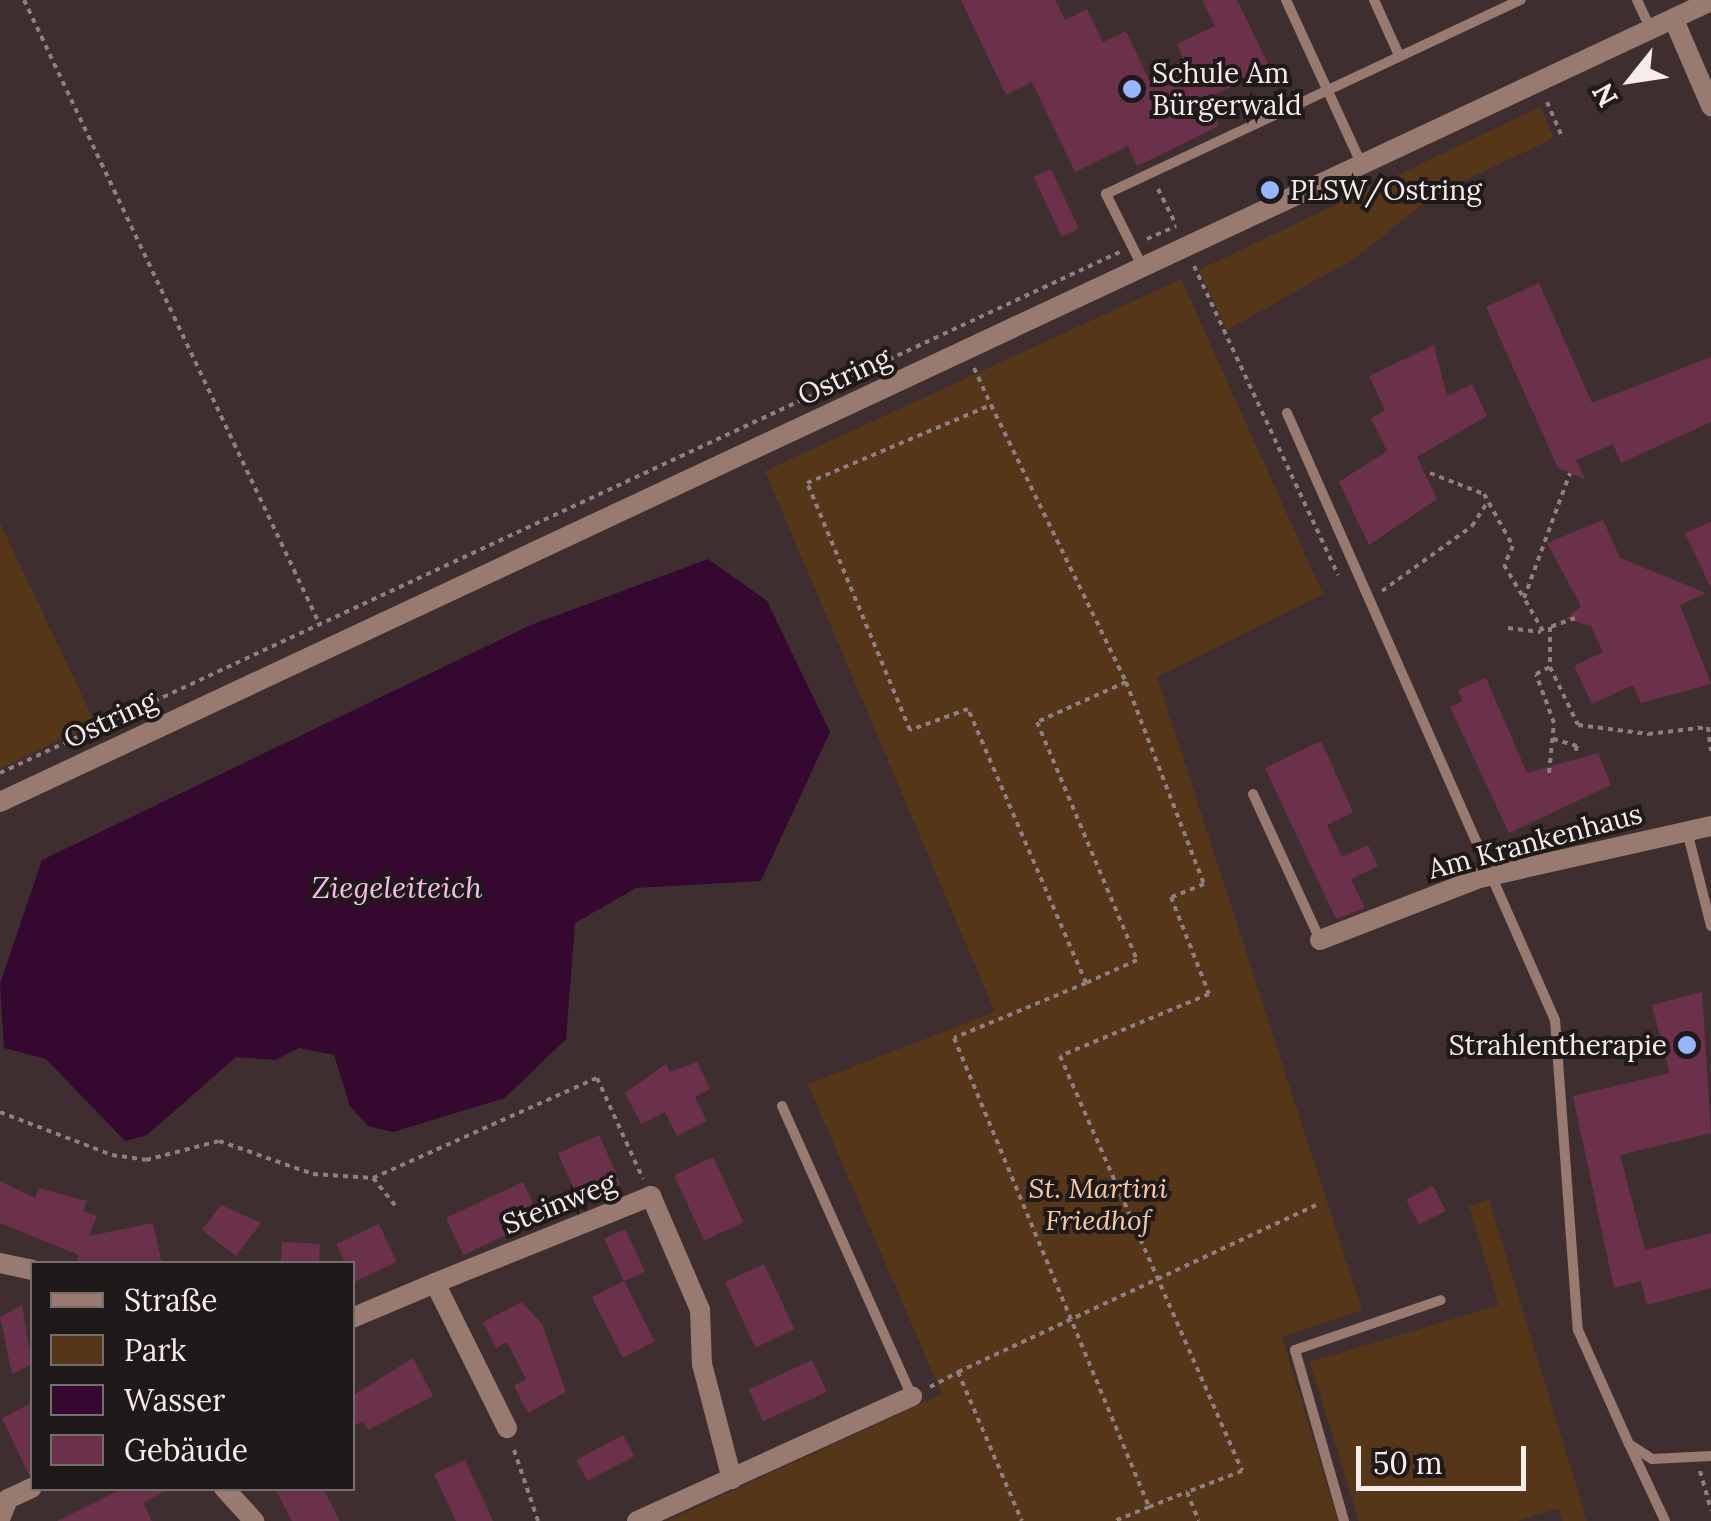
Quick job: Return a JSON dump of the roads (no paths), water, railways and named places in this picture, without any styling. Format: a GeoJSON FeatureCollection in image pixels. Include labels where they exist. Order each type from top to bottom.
{"type":"FeatureCollection","features":[{"type":"Feature","properties":{"kind":"street","name":"Ostring"},"geometry":{"type":"LineString","coordinates":[[0,802],[1711,1]]}},
{"type":"Feature","properties":{"kind":"street"},"geometry":{"type":"LineString","coordinates":[[1674,20],[1711,106]]}},
{"type":"Feature","properties":{"kind":"street","name":"Am Krankenhaus"},"geometry":{"type":"LineString","coordinates":[[1320,940],[1494,874],[1711,826]]}},
{"type":"Feature","properties":{"kind":"street","name":"Steinweg"},"geometry":{"type":"LineString","coordinates":[[355,1317],[650,1196],[700,1310],[702,1364],[732,1479]]}},
{"type":"Feature","properties":{"kind":"street"},"geometry":{"type":"LineString","coordinates":[[0,1263],[30,1270]]}},
{"type":"Feature","properties":{"kind":"street"},"geometry":{"type":"LineString","coordinates":[[435,1284],[507,1428]]}},
{"type":"Feature","properties":{"kind":"street"},"geometry":{"type":"LineString","coordinates":[[637,1521],[912,1396]]}},
{"type":"Feature","properties":{"kind":"street"},"geometry":{"type":"LineString","coordinates":[[2,1505],[30,1489]]}},
{"type":"Feature","properties":{"kind":"street"},"geometry":{"type":"LineString","coordinates":[[227,1491],[254,1521]]}},
{"type":"Feature","properties":{"kind":"lane"},"geometry":{"type":"LineString","coordinates":[[1286,0],[1362,166]]}},
{"type":"Feature","properties":{"kind":"lane"},"geometry":{"type":"LineString","coordinates":[[1374,0],[1398,53]]}},
{"type":"Feature","properties":{"kind":"lane"},"geometry":{"type":"LineString","coordinates":[[1143,268],[1106,194],[1324,85],[1520,0]]}},
{"type":"Feature","properties":{"kind":"lane"},"geometry":{"type":"LineString","coordinates":[[1637,0],[1652,31]]}},
{"type":"Feature","properties":{"kind":"lane"},"geometry":{"type":"LineString","coordinates":[[1287,413],[1494,874],[1555,1020],[1578,1330],[1665,1521]]}},
{"type":"Feature","properties":{"kind":"lane"},"geometry":{"type":"LineString","coordinates":[[1253,794],[1320,940]]}},
{"type":"Feature","properties":{"kind":"lane"},"geometry":{"type":"LineString","coordinates":[[1687,831],[1711,926]]}},
{"type":"Feature","properties":{"kind":"lane"},"geometry":{"type":"LineString","coordinates":[[782,1106],[912,1396]]}},
{"type":"Feature","properties":{"kind":"lane"},"geometry":{"type":"LineString","coordinates":[[1344,1521],[1295,1350],[1440,1300]]}},
{"type":"Feature","properties":{"kind":"lane"},"geometry":{"type":"LineString","coordinates":[[1629,1444],[1652,1458],[1698,1462],[1711,1456]]}},
{"type":"Feature","properties":{"kind":"water","name":"Ziegeleiteich"},"geometry":{"type":"Polygon","coordinates":[[[708,559],[767,601],[830,732],[761,881],[636,888],[575,923],[566,1039],[505,1098],[393,1132],[368,1126],[350,1106],[334,1055],[299,1048],[275,1060],[236,1057],[147,1135],[125,1141],[46,1059],[4,1048],[0,984],[42,860],[531,625],[708,559]]]}},
{"type":"Feature","properties":{"kind":"place","name":"Schule Am Bürgerwald"},"geometry":{"type":"Point","coordinates":[1132,89]}},
{"type":"Feature","properties":{"kind":"place","name":"PLSW/Ostring"},"geometry":{"type":"Point","coordinates":[1270,190]}},
{"type":"Feature","properties":{"kind":"place","name":"Strahlentherapie"},"geometry":{"type":"Point","coordinates":[1687,1045]}},
{"type":"Feature","properties":{"kind":"park label","name":"St. Martini Friedhof"},"geometry":{"type":"Point","coordinates":[1098,1204]}}]}
